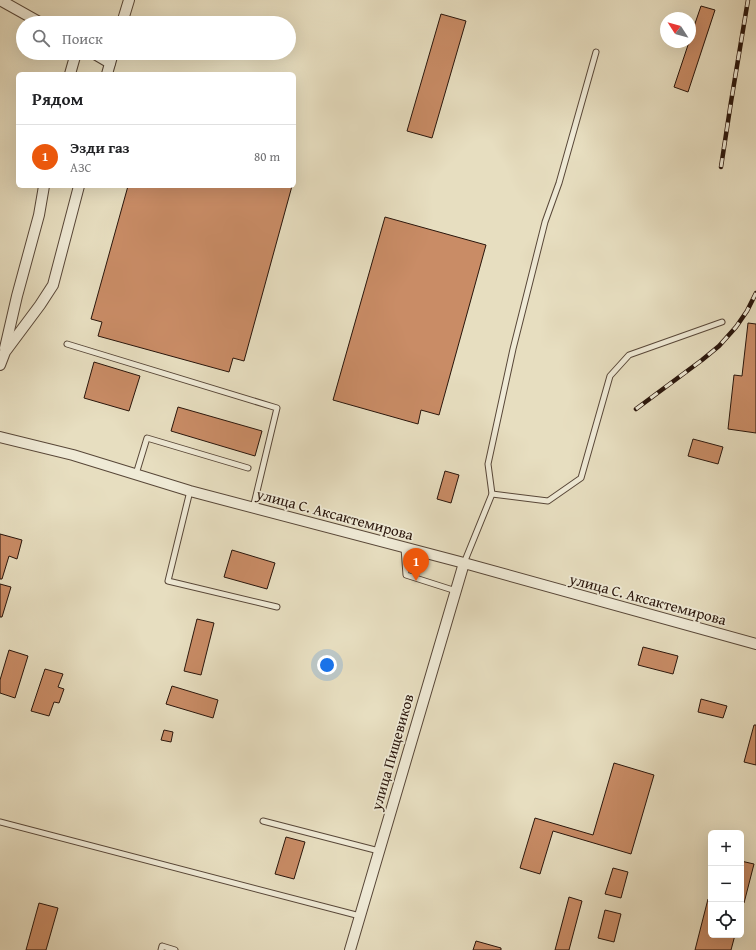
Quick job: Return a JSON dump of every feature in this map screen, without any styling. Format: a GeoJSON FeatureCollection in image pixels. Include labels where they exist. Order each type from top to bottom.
{"type":"FeatureCollection","features":[{"type":"Feature","properties":{"kind":"street"},"geometry":{"type":"LineString","coordinates":[[0,0],[29,16]]}},
{"type":"Feature","properties":{"kind":"street"},"geometry":{"type":"LineString","coordinates":[[124,16],[129,0]]}},
{"type":"Feature","properties":{"kind":"street"},"geometry":{"type":"LineString","coordinates":[[71,72],[74,60]]}},
{"type":"Feature","properties":{"kind":"street"},"geometry":{"type":"LineString","coordinates":[[108,72],[110,60]]}},
{"type":"Feature","properties":{"kind":"street"},"geometry":{"type":"LineString","coordinates":[[0,365],[5,352],[17,296],[39,215],[44,188]]}},
{"type":"Feature","properties":{"kind":"street"},"geometry":{"type":"LineString","coordinates":[[5,352],[53,285],[78,188]]}},
{"type":"Feature","properties":{"kind":"street","name":"улица С. Аксактемирова"},"geometry":{"type":"LineString","coordinates":[[0,437],[73,455],[190,491],[252,508],[464,563],[756,644]]}},
{"type":"Feature","properties":{"kind":"street","name":"улица Пищевиков"},"geometry":{"type":"LineString","coordinates":[[350,950],[464,563]]}},
{"type":"Feature","properties":{"kind":"lane"},"geometry":{"type":"LineString","coordinates":[[464,563],[492,494],[488,464],[513,349],[545,222],[559,184],[596,52]]}},
{"type":"Feature","properties":{"kind":"lane"},"geometry":{"type":"LineString","coordinates":[[492,494],[548,501],[581,478],[610,376],[629,355],[722,322]]}},
{"type":"Feature","properties":{"kind":"lane"},"geometry":{"type":"LineString","coordinates":[[67,344],[277,408],[252,508]]}},
{"type":"Feature","properties":{"kind":"lane"},"geometry":{"type":"LineString","coordinates":[[136,474],[147,438],[248,468]]}},
{"type":"Feature","properties":{"kind":"lane"},"geometry":{"type":"LineString","coordinates":[[190,491],[168,581],[277,607]]}},
{"type":"Feature","properties":{"kind":"lane"},"geometry":{"type":"LineString","coordinates":[[404,548],[406,575],[456,591]]}},
{"type":"Feature","properties":{"kind":"lane"},"geometry":{"type":"LineString","coordinates":[[263,821],[379,851]]}},
{"type":"Feature","properties":{"kind":"lane"},"geometry":{"type":"LineString","coordinates":[[0,822],[360,916]]}},
{"type":"Feature","properties":{"kind":"lane"},"geometry":{"type":"LineString","coordinates":[[161,950],[162,946],[175,950]]}},
{"type":"Feature","properties":{"kind":"building"},"geometry":{"type":"Polygon","coordinates":[[[701,6],[715,10],[688,92],[674,87],[687,48],[696,48],[696,21],[701,6]]]}},
{"type":"Feature","properties":{"kind":"building"},"geometry":{"type":"Polygon","coordinates":[[[441,14],[466,21],[432,138],[407,131],[441,14]]]}},
{"type":"Feature","properties":{"kind":"building"},"geometry":{"type":"Polygon","coordinates":[[[127,188],[291,188],[244,361],[233,358],[229,372],[98,336],[102,322],[91,319],[127,188]]]}},
{"type":"Feature","properties":{"kind":"building"},"geometry":{"type":"Polygon","coordinates":[[[385,217],[486,245],[439,415],[421,410],[418,424],[333,400],[385,217]]]}},
{"type":"Feature","properties":{"kind":"building"},"geometry":{"type":"Polygon","coordinates":[[[748,323],[756,324],[756,433],[728,429],[734,375],[742,376],[748,323]]]}},
{"type":"Feature","properties":{"kind":"building"},"geometry":{"type":"Polygon","coordinates":[[[94,362],[140,376],[129,411],[84,398],[94,362]]]}},
{"type":"Feature","properties":{"kind":"building"},"geometry":{"type":"Polygon","coordinates":[[[178,407],[262,431],[255,456],[171,431],[178,407]]]}},
{"type":"Feature","properties":{"kind":"building"},"geometry":{"type":"Polygon","coordinates":[[[693,439],[723,447],[718,464],[688,456],[693,439]]]}},
{"type":"Feature","properties":{"kind":"building"},"geometry":{"type":"Polygon","coordinates":[[[445,471],[459,475],[451,503],[437,499],[445,471]]]}},
{"type":"Feature","properties":{"kind":"building"},"geometry":{"type":"Polygon","coordinates":[[[0,534],[22,540],[17,559],[9,556],[2,579],[0,579],[0,534]]]}},
{"type":"Feature","properties":{"kind":"building"},"geometry":{"type":"Polygon","coordinates":[[[232,550],[275,563],[267,589],[224,577],[232,550]]]}},
{"type":"Feature","properties":{"kind":"building"},"geometry":{"type":"Polygon","coordinates":[[[0,584],[11,587],[2,617],[0,617],[0,584]]]}},
{"type":"Feature","properties":{"kind":"building"},"geometry":{"type":"Polygon","coordinates":[[[197,619],[214,623],[201,675],[184,671],[197,619]]]}},
{"type":"Feature","properties":{"kind":"building"},"geometry":{"type":"Polygon","coordinates":[[[643,647],[678,656],[673,674],[638,665],[643,647]]]}},
{"type":"Feature","properties":{"kind":"building"},"geometry":{"type":"Polygon","coordinates":[[[9,650],[28,656],[15,698],[0,693],[0,680],[9,650]]]}},
{"type":"Feature","properties":{"kind":"building"},"geometry":{"type":"Polygon","coordinates":[[[45,669],[63,674],[58,687],[64,689],[59,703],[54,702],[49,716],[31,711],[45,669]]]}},
{"type":"Feature","properties":{"kind":"building"},"geometry":{"type":"Polygon","coordinates":[[[172,686],[218,700],[213,718],[166,704],[172,686]]]}},
{"type":"Feature","properties":{"kind":"building"},"geometry":{"type":"Polygon","coordinates":[[[701,699],[727,706],[723,718],[698,712],[701,699]]]}},
{"type":"Feature","properties":{"kind":"building"},"geometry":{"type":"Polygon","coordinates":[[[754,725],[756,725],[756,765],[744,762],[754,725]]]}},
{"type":"Feature","properties":{"kind":"building"},"geometry":{"type":"Polygon","coordinates":[[[164,730],[173,732],[171,742],[161,740],[164,730]]]}},
{"type":"Feature","properties":{"kind":"building"},"geometry":{"type":"Polygon","coordinates":[[[614,763],[654,775],[631,854],[553,831],[540,874],[520,868],[535,818],[593,835],[614,763]]]}},
{"type":"Feature","properties":{"kind":"building"},"geometry":{"type":"Polygon","coordinates":[[[286,837],[305,842],[294,879],[275,874],[286,837]]]}},
{"type":"Feature","properties":{"kind":"building"},"geometry":{"type":"Polygon","coordinates":[[[744,862],[754,864],[744,903],[744,862]]]}},
{"type":"Feature","properties":{"kind":"building"},"geometry":{"type":"Polygon","coordinates":[[[613,868],[628,872],[621,898],[605,894],[613,868]]]}},
{"type":"Feature","properties":{"kind":"building"},"geometry":{"type":"Polygon","coordinates":[[[569,897],[582,901],[569,950],[555,950],[569,897]]]}},
{"type":"Feature","properties":{"kind":"building"},"geometry":{"type":"Polygon","coordinates":[[[708,899],[708,938],[734,938],[731,950],[695,950],[708,899]]]}},
{"type":"Feature","properties":{"kind":"building"},"geometry":{"type":"Polygon","coordinates":[[[39,903],[58,908],[46,950],[26,950],[39,903]]]}},
{"type":"Feature","properties":{"kind":"building"},"geometry":{"type":"Polygon","coordinates":[[[605,910],[621,914],[614,942],[598,938],[605,910]]]}},
{"type":"Feature","properties":{"kind":"building"},"geometry":{"type":"Polygon","coordinates":[[[476,941],[501,948],[501,950],[473,950],[476,941]]]}},
{"type":"Feature","properties":{"kind":"railway"},"geometry":{"type":"LineString","coordinates":[[721,167],[748,0]]}},
{"type":"Feature","properties":{"kind":"railway"},"geometry":{"type":"LineString","coordinates":[[636,409],[719,346],[736,327],[747,311],[756,293]]}},
{"type":"Feature","properties":{"kind":"place","name":"Эзди газ"},"geometry":{"type":"Point","coordinates":[416,581]}}]}
